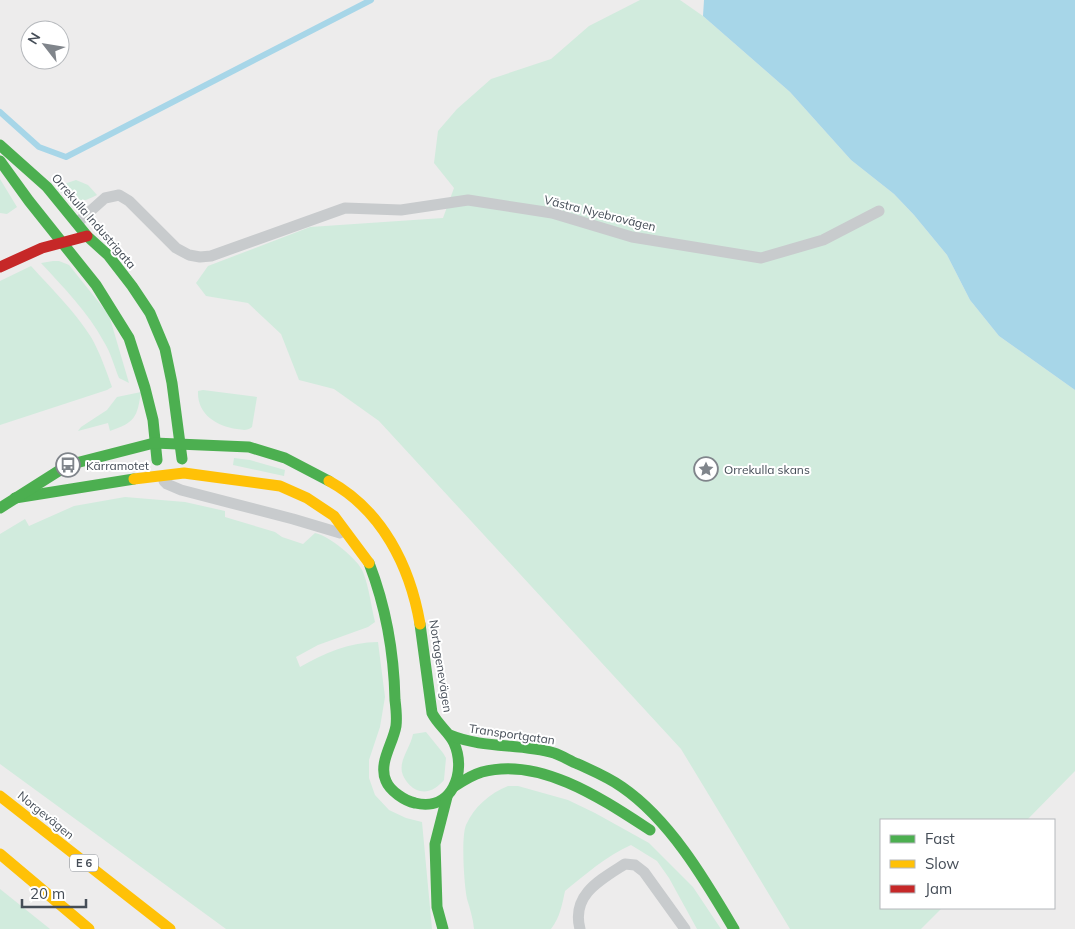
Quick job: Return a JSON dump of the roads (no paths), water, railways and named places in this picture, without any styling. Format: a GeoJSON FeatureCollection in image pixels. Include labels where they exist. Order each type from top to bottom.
{"type":"FeatureCollection","features":[{"type":"Feature","properties":{"kind":"main road","name":"Orrekulla Industrigata"},"geometry":{"type":"LineString","coordinates":[[0,144],[47,187],[87,236],[108,255],[150,313],[165,349],[172,383],[184,473]]}},
{"type":"Feature","properties":{"kind":"main road"},"geometry":{"type":"LineString","coordinates":[[0,160],[28,201],[96,285],[129,338],[153,420],[154,442],[160,476]]}},
{"type":"Feature","properties":{"kind":"main road"},"geometry":{"type":"LineString","coordinates":[[0,266],[26,253],[61,241],[87,236]]}},
{"type":"Feature","properties":{"kind":"main road","name":"Nortagenevägen"},"geometry":{"type":"LineString","coordinates":[[0,508],[15,498],[68,465],[154,442],[249,447],[264,450],[299,464],[331,482],[357,499],[380,525],[397,551],[408,577],[418,611],[432,713],[438,724],[450,735],[458,756],[458,772],[455,786],[447,797],[436,803],[422,805],[410,802],[398,795],[386,782],[383,768],[396,726],[396,709],[395,680],[389,632],[380,592],[369,562],[334,516],[307,498],[280,486],[184,473],[102,483],[15,498]]}},
{"type":"Feature","properties":{"kind":"main road","name":"Transportgatan"},"geometry":{"type":"LineString","coordinates":[[450,735],[462,741],[475,744],[516,746],[556,754],[592,770],[627,791],[656,818],[694,865],[734,929]]}},
{"type":"Feature","properties":{"kind":"main road","name":"Transportgatan"},"geometry":{"type":"LineString","coordinates":[[455,786],[466,779],[486,771],[512,768],[547,775],[582,790],[616,808],[684,854]]}},
{"type":"Feature","properties":{"kind":"main road","name":"Norgevägen"},"geometry":{"type":"LineString","coordinates":[[0,796],[170,929]]}},
{"type":"Feature","properties":{"kind":"main road"},"geometry":{"type":"LineString","coordinates":[[443,929],[438,907],[435,844],[447,797]]}},
{"type":"Feature","properties":{"kind":"main road"},"geometry":{"type":"LineString","coordinates":[[0,854],[89,929]]}},
{"type":"Feature","properties":{"kind":"lane","name":"Västra Nyebrovägen"},"geometry":{"type":"LineString","coordinates":[[77,224],[105,198],[118,195],[129,201],[176,248],[189,255],[200,257],[212,256],[345,208],[401,210],[468,200],[552,213],[632,237],[761,258],[823,240],[879,211]]}},
{"type":"Feature","properties":{"kind":"lane"},"geometry":{"type":"LineString","coordinates":[[160,476],[167,484],[181,490],[293,519],[350,537]]}},
{"type":"Feature","properties":{"kind":"lane"},"geometry":{"type":"LineString","coordinates":[[580,929],[577,918],[582,896],[602,879],[625,864],[635,866],[644,872],[685,929]]}},
{"type":"Feature","properties":{"kind":"water"},"geometry":{"type":"Polygon","coordinates":[[[704,0],[1075,0],[1075,390],[999,336],[970,300],[947,255],[914,215],[894,194],[851,160],[790,92],[703,16],[704,0]]]}},
{"type":"Feature","properties":{"kind":"waterway"},"geometry":{"type":"LineString","coordinates":[[0,112],[39,147],[66,157],[371,0]]}},
{"type":"Feature","properties":{"kind":"place","name":"Kärramotet"},"geometry":{"type":"Point","coordinates":[68,465]}},
{"type":"Feature","properties":{"kind":"place","name":"Orrekulla skans"},"geometry":{"type":"Point","coordinates":[706,469]}}]}
